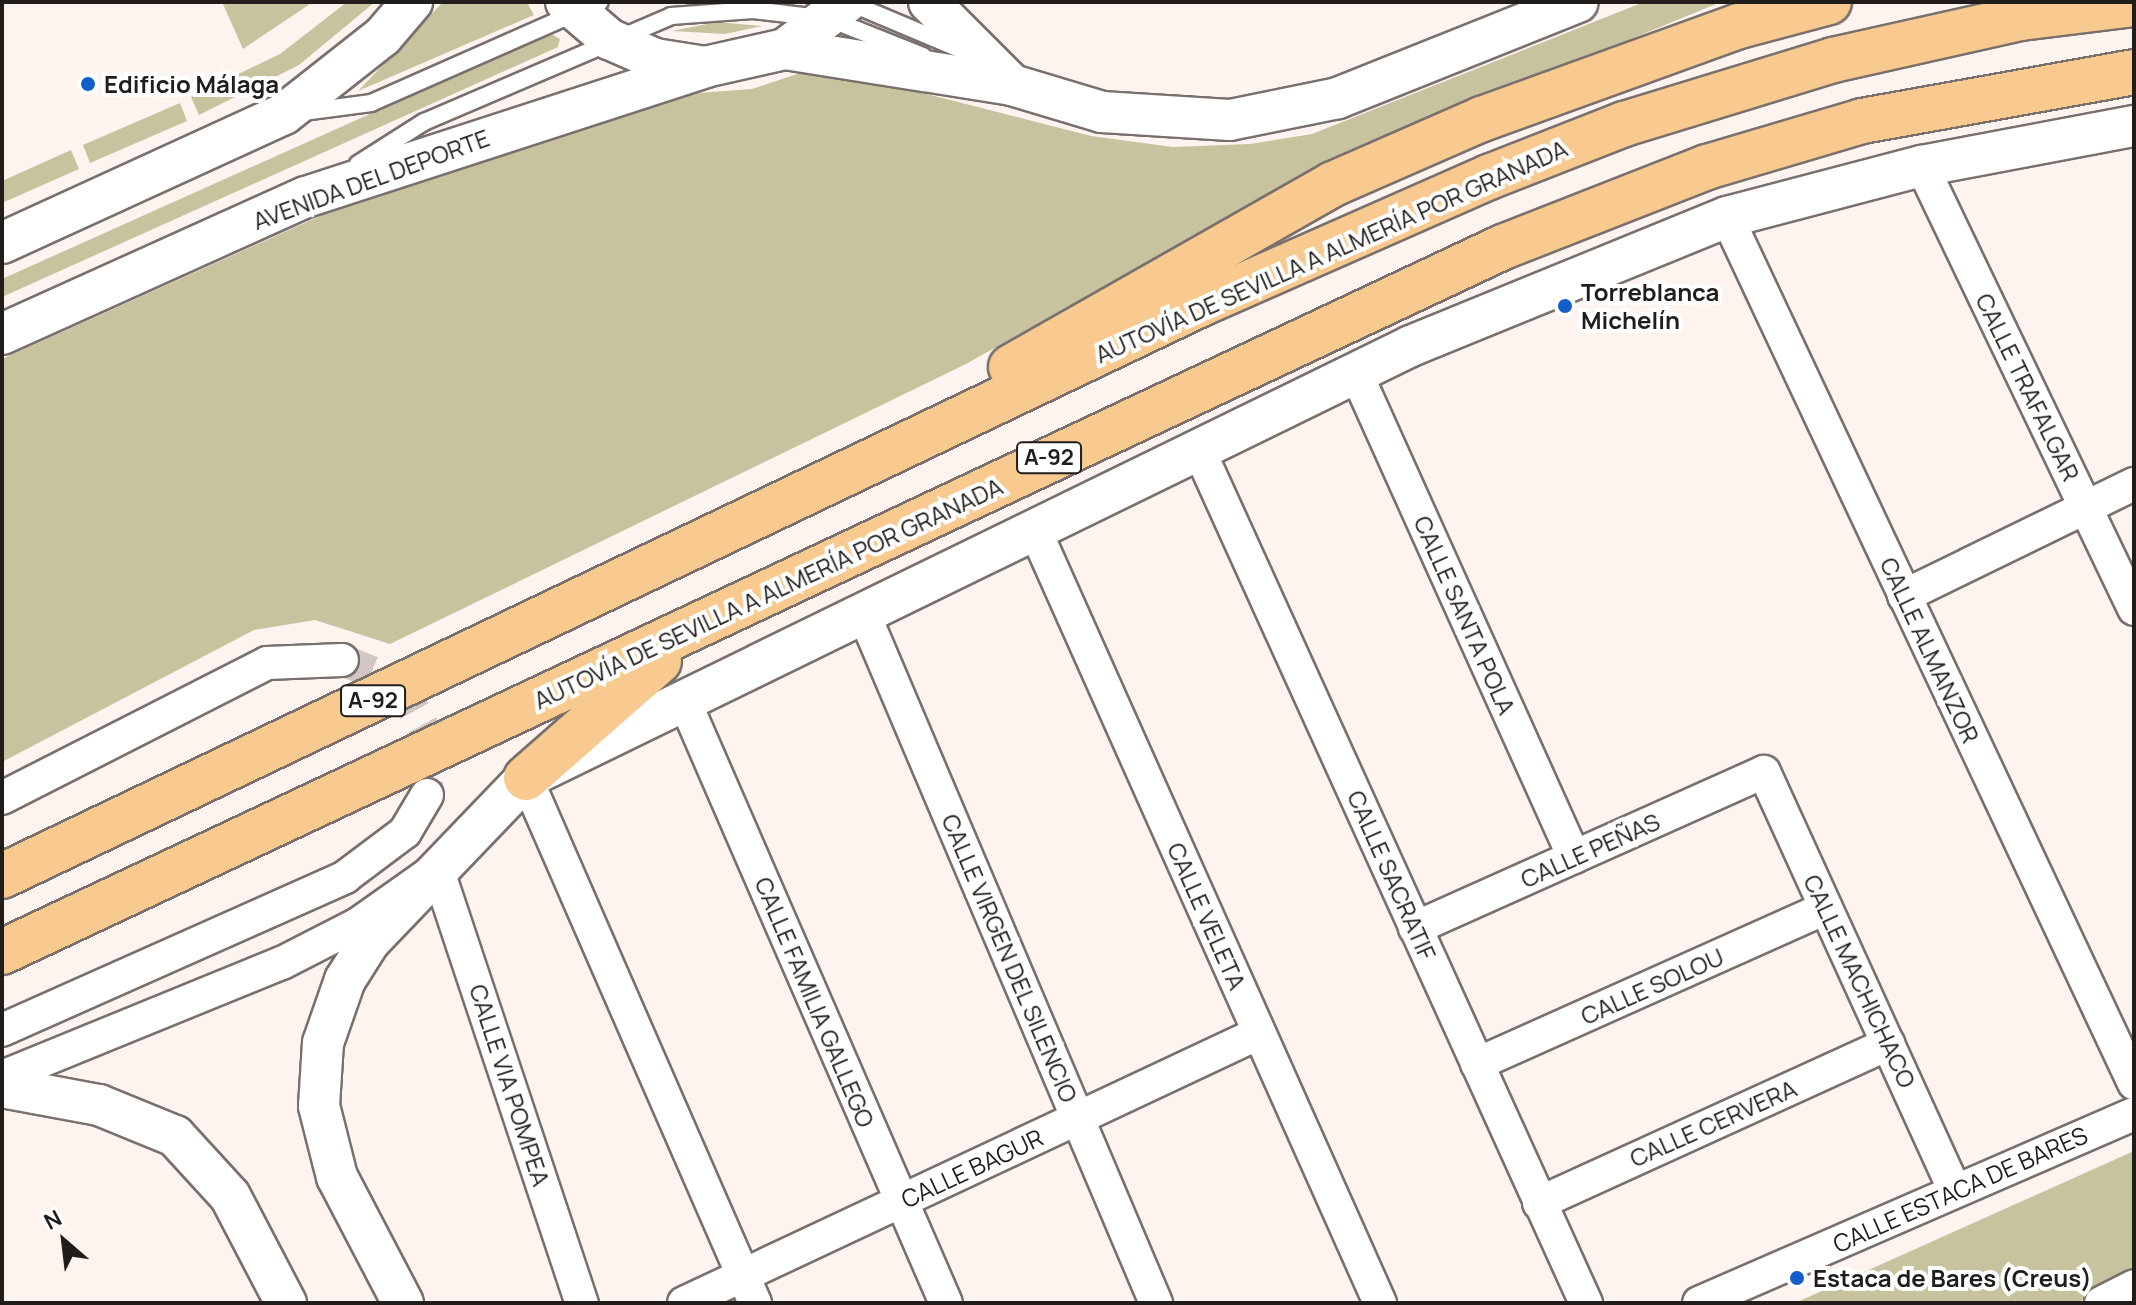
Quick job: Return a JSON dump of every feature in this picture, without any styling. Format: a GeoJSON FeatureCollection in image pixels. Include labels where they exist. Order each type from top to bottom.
{"type":"FeatureCollection","features":[{"type":"Feature","properties":{"kind":"highway"},"geometry":{"type":"LineString","coordinates":[[743,524],[1333,184],[1482,119],[1829,2]]}},
{"type":"Feature","properties":{"kind":"highway","name":"AUTOVÍA DE SEVILLA A ALMERÍA POR GRANADA"},"geometry":{"type":"LineString","coordinates":[[2,876],[1203,303],[1624,124],[1926,37],[2134,4]]}},
{"type":"Feature","properties":{"kind":"highway","name":"AUTOVÍA DE SEVILLA A ALMERÍA POR GRANADA"},"geometry":{"type":"LineString","coordinates":[[2,952],[698,627],[1347,315],[1624,197],[1862,121],[2134,72]]}},
{"type":"Feature","properties":{"kind":"highway"},"geometry":{"type":"LineString","coordinates":[[526,778],[698,627]]}},
{"type":"Feature","properties":{"kind":"street"},"geometry":{"type":"LineString","coordinates":[[2,243],[284,114],[383,36],[412,2]]}},
{"type":"Feature","properties":{"kind":"street"},"geometry":{"type":"LineString","coordinates":[[929,2],[989,75]]}},
{"type":"Feature","properties":{"kind":"street"},"geometry":{"type":"LineString","coordinates":[[785,49],[989,75],[1147,119],[1259,117],[1369,87],[1578,2]]}},
{"type":"Feature","properties":{"kind":"street","name":"AVENIDA DEL DEPORTE"},"geometry":{"type":"LineString","coordinates":[[2,334],[306,197],[705,67],[785,49],[843,6]]}},
{"type":"Feature","properties":{"kind":"street","name":"AVENIDA DEL DEPORTE"},"geometry":{"type":"LineString","coordinates":[[588,14],[655,59],[705,67]]}},
{"type":"Feature","properties":{"kind":"street"},"geometry":{"type":"LineString","coordinates":[[403,1303],[337,1177],[319,1106],[323,1043],[345,980],[369,942],[526,778],[1356,373],[1727,217],[1922,166],[2131,134]]}},
{"type":"Feature","properties":{"kind":"street","name":"CALLE TRAFALGAR"},"geometry":{"type":"LineString","coordinates":[[1922,166],[2134,609]]}},
{"type":"Feature","properties":{"kind":"street","name":"CALLE ALMANZOR"},"geometry":{"type":"LineString","coordinates":[[1727,217],[2134,1083]]}},
{"type":"Feature","properties":{"kind":"street","name":"CALLE SANTA POLA"},"geometry":{"type":"LineString","coordinates":[[1356,373],[1574,857]]}},
{"type":"Feature","properties":{"kind":"street","name":"CALLE SACRATIF"},"geometry":{"type":"LineString","coordinates":[[1198,448],[1586,1303]]}},
{"type":"Feature","properties":{"kind":"street"},"geometry":{"type":"LineString","coordinates":[[1904,596],[2134,484]]}},
{"type":"Feature","properties":{"kind":"street","name":"CALLE VELETA"},"geometry":{"type":"LineString","coordinates":[[1034,528],[1380,1303]]}},
{"type":"Feature","properties":{"kind":"street","name":"CALLE VIRGEN DEL SILENCIO"},"geometry":{"type":"LineString","coordinates":[[863,612],[1156,1303]]}},
{"type":"Feature","properties":{"kind":"street"},"geometry":{"type":"LineString","coordinates":[[2,798],[267,663],[342,660]]}},
{"type":"Feature","properties":{"kind":"street","name":"CALLE FAMILIA GALLEGO"},"geometry":{"type":"LineString","coordinates":[[684,700],[946,1303]]}},
{"type":"Feature","properties":{"kind":"street","name":"CALLE PEÑAS"},"geometry":{"type":"LineString","coordinates":[[1415,928],[1764,772]]}},
{"type":"Feature","properties":{"kind":"street","name":"CALLE MACHICHACO"},"geometry":{"type":"LineString","coordinates":[[1764,772],[1955,1191]]}},
{"type":"Feature","properties":{"kind":"street"},"geometry":{"type":"LineString","coordinates":[[526,778],[749,1289]]}},
{"type":"Feature","properties":{"kind":"street"},"geometry":{"type":"LineString","coordinates":[[2,1030],[345,877],[405,832],[427,795]]}},
{"type":"Feature","properties":{"kind":"street"},"geometry":{"type":"LineString","coordinates":[[2,1077],[282,963],[358,924],[437,868]]}},
{"type":"Feature","properties":{"kind":"street","name":"CALLE VIA POMPEA"},"geometry":{"type":"LineString","coordinates":[[437,868],[582,1303]]}},
{"type":"Feature","properties":{"kind":"street","name":"CALLE SOLOU"},"geometry":{"type":"LineString","coordinates":[[1477,1064],[1826,908]]}},
{"type":"Feature","properties":{"kind":"street","name":"CALLE BAGUR"},"geometry":{"type":"LineString","coordinates":[[684,1303],[749,1289],[902,1201],[1259,1033]]}},
{"type":"Feature","properties":{"kind":"street","name":"CALLE CERVERA"},"geometry":{"type":"LineString","coordinates":[[1539,1203],[1888,1044]]}},
{"type":"Feature","properties":{"kind":"street"},"geometry":{"type":"LineString","coordinates":[[2,1087],[99,1105],[175,1136],[230,1196],[286,1303]]}},
{"type":"Feature","properties":{"kind":"street","name":"CALLE ESTACA DE BARES"},"geometry":{"type":"LineString","coordinates":[[1699,1303],[2134,1114]]}},
{"type":"Feature","properties":{"kind":"street"},"geometry":{"type":"LineString","coordinates":[[2101,1303],[2134,1286]]}},
{"type":"Feature","properties":{"kind":"lane"},"geometry":{"type":"LineString","coordinates":[[284,114],[371,103],[588,14],[843,6],[989,75]]}},
{"type":"Feature","properties":{"kind":"lane"},"geometry":{"type":"LineString","coordinates":[[843,6],[989,75]]}},
{"type":"Feature","properties":{"kind":"lane"},"geometry":{"type":"LineString","coordinates":[[306,197],[588,14]]}},
{"type":"Feature","properties":{"kind":"shaded area"},"geometry":{"type":"Polygon","coordinates":[[[222,2],[313,2],[243,49],[222,2]]]}},
{"type":"Feature","properties":{"kind":"shaded area"},"geometry":{"type":"Polygon","coordinates":[[[347,2],[375,2],[299,65],[199,115],[191,97],[280,54],[347,2]]]}},
{"type":"Feature","properties":{"kind":"shaded area"},"geometry":{"type":"Polygon","coordinates":[[[443,2],[527,2],[534,15],[358,91],[443,2]]]}},
{"type":"Feature","properties":{"kind":"shaded area"},"geometry":{"type":"Polygon","coordinates":[[[1644,2],[1721,2],[1310,171],[966,364],[390,644],[315,620],[254,630],[2,762],[2,359],[338,208],[572,125],[698,93],[752,89],[800,73],[852,75],[1091,136],[1173,147],[1250,144],[1312,134],[1644,2]]]}},
{"type":"Feature","properties":{"kind":"shaded area"},"geometry":{"type":"Polygon","coordinates":[[[717,22],[762,26],[725,34],[672,31],[717,22]]]}},
{"type":"Feature","properties":{"kind":"shaded area"},"geometry":{"type":"Polygon","coordinates":[[[550,33],[560,39],[558,47],[2,297],[2,279],[550,33]]]}},
{"type":"Feature","properties":{"kind":"shaded area"},"geometry":{"type":"Polygon","coordinates":[[[180,103],[187,121],[90,163],[83,145],[180,103]]]}},
{"type":"Feature","properties":{"kind":"shaded area"},"geometry":{"type":"Polygon","coordinates":[[[71,150],[79,169],[2,203],[2,181],[71,150]]]}},
{"type":"Feature","properties":{"kind":"shaded area"},"geometry":{"type":"Polygon","coordinates":[[[2134,1151],[2134,1273],[2077,1303],[1795,1303],[2134,1151]]]}},
{"type":"Feature","properties":{"kind":"tunnel"},"geometry":{"type":"LineString","coordinates":[[342,660],[399,683],[427,734],[427,795]]}},
{"type":"Feature","properties":{"kind":"place","name":"Edificio Málaga"},"geometry":{"type":"Point","coordinates":[88,84]}},
{"type":"Feature","properties":{"kind":"place","name":"Torreblanca Michelín"},"geometry":{"type":"Point","coordinates":[1565,306]}},
{"type":"Feature","properties":{"kind":"place","name":"Estaca de Bares (Creus)"},"geometry":{"type":"Point","coordinates":[1797,1278]}}]}
